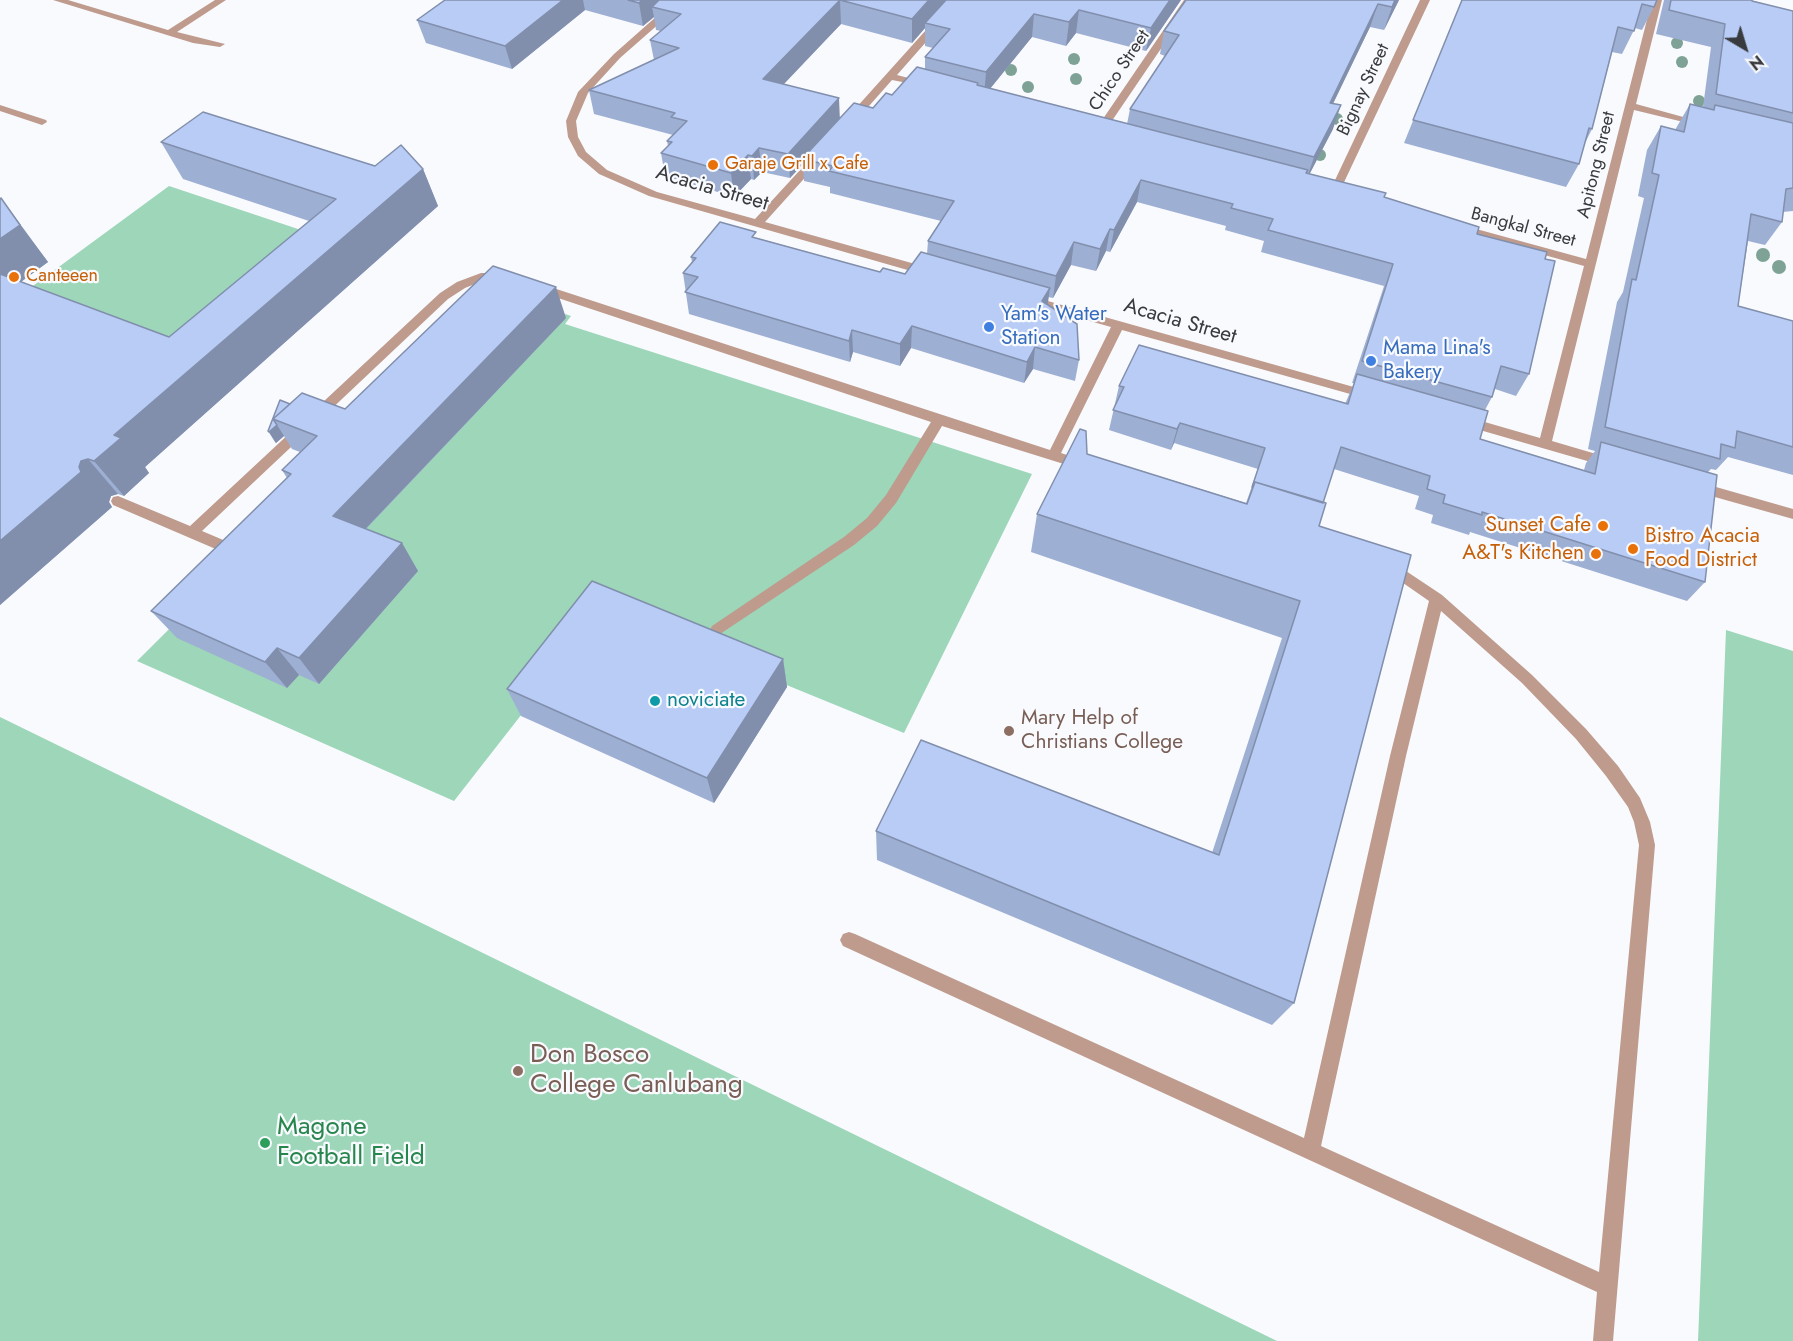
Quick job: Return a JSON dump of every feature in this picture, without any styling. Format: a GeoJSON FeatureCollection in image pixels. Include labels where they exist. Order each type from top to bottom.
{"type":"FeatureCollection","features":[{"type":"Feature","properties":{"kind":"street"},"geometry":{"type":"LineString","coordinates":[[58,0],[196,41],[220,44]]}},
{"type":"Feature","properties":{"kind":"street"},"geometry":{"type":"LineString","coordinates":[[170,33],[220,0]]}},
{"type":"Feature","properties":{"kind":"street","name":"Acacia Street"},"geometry":{"type":"LineString","coordinates":[[681,0],[617,56],[583,92],[571,121],[573,137],[582,154],[603,172],[632,186],[938,274]]}},
{"type":"Feature","properties":{"kind":"street"},"geometry":{"type":"LineString","coordinates":[[843,128],[958,0]]}},
{"type":"Feature","properties":{"kind":"street","name":"Chico Street"},"geometry":{"type":"LineString","coordinates":[[1099,132],[1189,0]]}},
{"type":"Feature","properties":{"kind":"street","name":"Bignay Street"},"geometry":{"type":"LineString","coordinates":[[1333,195],[1425,0]]}},
{"type":"Feature","properties":{"kind":"street","name":"Apitong Street"},"geometry":{"type":"LineString","coordinates":[[1545,444],[1657,0]]}},
{"type":"Feature","properties":{"kind":"street"},"geometry":{"type":"LineString","coordinates":[[890,76],[934,88]]}},
{"type":"Feature","properties":{"kind":"street"},"geometry":{"type":"LineString","coordinates":[[1631,106],[1712,126]]}},
{"type":"Feature","properties":{"kind":"street"},"geometry":{"type":"LineString","coordinates":[[0,108],[42,122]]}},
{"type":"Feature","properties":{"kind":"street"},"geometry":{"type":"LineString","coordinates":[[758,223],[820,154]]}},
{"type":"Feature","properties":{"kind":"street","name":"Bangkal Street"},"geometry":{"type":"LineString","coordinates":[[1445,225],[1591,264]]}},
{"type":"Feature","properties":{"kind":"street"},"geometry":{"type":"LineString","coordinates":[[191,533],[444,296],[460,285],[481,277],[512,279]]}},
{"type":"Feature","properties":{"kind":"street"},"geometry":{"type":"LineString","coordinates":[[532,285],[939,420],[1098,469]]}},
{"type":"Feature","properties":{"kind":"street","name":"Acacia Street"},"geometry":{"type":"LineString","coordinates":[[1017,296],[1383,399]]}},
{"type":"Feature","properties":{"kind":"street"},"geometry":{"type":"LineString","coordinates":[[1053,456],[1118,325]]}},
{"type":"Feature","properties":{"kind":"street"},"geometry":{"type":"LineString","coordinates":[[1452,418],[1624,466]]}},
{"type":"Feature","properties":{"kind":"street"},"geometry":{"type":"LineString","coordinates":[[717,630],[849,541],[872,522],[891,499],[939,420]]}},
{"type":"Feature","properties":{"kind":"street"},"geometry":{"type":"LineString","coordinates":[[1680,482],[1793,514]]}},
{"type":"Feature","properties":{"kind":"street"},"geometry":{"type":"LineString","coordinates":[[118,501],[230,549]]}},
{"type":"Feature","properties":{"kind":"street"},"geometry":{"type":"LineString","coordinates":[[1377,558],[1437,599],[1527,679],[1581,734],[1612,771],[1634,803],[1642,822],[1647,845],[1603,1341]]}},
{"type":"Feature","properties":{"kind":"street"},"geometry":{"type":"LineString","coordinates":[[1310,1152],[1396,767],[1437,599]]}},
{"type":"Feature","properties":{"kind":"street"},"geometry":{"type":"LineString","coordinates":[[849,940],[1607,1286]]}},
{"type":"Feature","properties":{"kind":"green space"},"geometry":{"type":"Polygon","coordinates":[[[169,186],[340,243],[206,359],[26,291],[169,186]]]}},
{"type":"Feature","properties":{"kind":"green space"},"geometry":{"type":"Polygon","coordinates":[[[506,294],[571,316],[565,324],[1032,474],[904,733],[603,610],[454,801],[137,661],[506,294]]]}},
{"type":"Feature","properties":{"kind":"green space"},"geometry":{"type":"Polygon","coordinates":[[[1726,630],[1793,651],[1793,1341],[1698,1341],[1726,630]]]}},
{"type":"Feature","properties":{"kind":"green space","name":"Don Bosco College Canlubang"},"geometry":{"type":"Polygon","coordinates":[[[0,717],[1277,1341],[0,1341],[0,717]]]}},
{"type":"Feature","properties":{"kind":"building"},"geometry":{"type":"Polygon","coordinates":[[[445,0],[563,0],[505,46],[417,20],[445,0]]]}},
{"type":"Feature","properties":{"kind":"building"},"geometry":{"type":"Polygon","coordinates":[[[659,0],[840,0],[763,79],[839,98],[788,154],[759,148],[752,156],[748,155],[731,173],[661,153],[672,142],[667,141],[687,121],[671,117],[675,113],[589,90],[679,48],[650,40],[681,14],[652,7],[659,0]]]}},
{"type":"Feature","properties":{"kind":"building"},"geometry":{"type":"Polygon","coordinates":[[[840,0],[929,0],[912,19],[840,0]]]}},
{"type":"Feature","properties":{"kind":"building"},"geometry":{"type":"Polygon","coordinates":[[[946,0],[1170,0],[1151,28],[1079,10],[1069,22],[1034,14],[986,72],[925,57],[950,29],[925,23],[946,0]]]}},
{"type":"Feature","properties":{"kind":"building"},"geometry":{"type":"Polygon","coordinates":[[[1186,0],[1395,0],[1392,7],[1378,4],[1330,103],[1341,105],[1314,157],[1130,109],[1179,35],[1164,31],[1186,0]]]}},
{"type":"Feature","properties":{"kind":"building"},"geometry":{"type":"Polygon","coordinates":[[[1462,0],[1657,0],[1654,7],[1642,4],[1634,31],[1618,27],[1592,129],[1589,128],[1579,164],[1413,120],[1462,0]]]}},
{"type":"Feature","properties":{"kind":"building"},"geometry":{"type":"Polygon","coordinates":[[[1671,0],[1752,0],[1793,11],[1793,113],[1716,94],[1725,24],[1669,10],[1671,0]]]}},
{"type":"Feature","properties":{"kind":"building"},"geometry":{"type":"Polygon","coordinates":[[[917,67],[978,83],[977,85],[1308,170],[1306,173],[1386,193],[1384,197],[1479,227],[1477,234],[1547,252],[1545,259],[1555,261],[1529,374],[1501,366],[1492,397],[1362,361],[1393,264],[1268,230],[1273,219],[1231,208],[1233,204],[1141,180],[1114,230],[1110,229],[1100,249],[1074,242],[1056,276],[928,241],[954,201],[829,171],[833,166],[802,159],[854,103],[873,108],[886,93],[892,95],[917,67]]]}},
{"type":"Feature","properties":{"kind":"building"},"geometry":{"type":"Polygon","coordinates":[[[1690,104],[1714,110],[1715,105],[1793,123],[1793,188],[1786,189],[1782,222],[1751,214],[1738,306],[1793,321],[1793,447],[1737,431],[1735,448],[1721,444],[1720,459],[1605,427],[1632,279],[1636,280],[1659,175],[1652,173],[1661,126],[1684,132],[1690,104]]]}},
{"type":"Feature","properties":{"kind":"building"},"geometry":{"type":"Polygon","coordinates":[[[203,112],[375,166],[401,145],[423,169],[114,435],[121,438],[94,461],[88,459],[81,461],[79,467],[81,472],[0,541],[0,274],[169,337],[336,199],[161,142],[203,112]]]}},
{"type":"Feature","properties":{"kind":"building"},"geometry":{"type":"Polygon","coordinates":[[[0,199],[20,225],[0,239],[0,199]]]}},
{"type":"Feature","properties":{"kind":"building"},"geometry":{"type":"Polygon","coordinates":[[[720,222],[756,232],[752,237],[880,272],[883,268],[905,274],[921,252],[1050,288],[1042,301],[1077,324],[1079,360],[1035,347],[1027,362],[912,326],[900,344],[852,330],[849,341],[685,292],[698,277],[683,273],[696,258],[691,257],[720,222]]]}},
{"type":"Feature","properties":{"kind":"building"},"geometry":{"type":"Polygon","coordinates":[[[493,266],[556,287],[333,516],[402,543],[299,658],[277,648],[265,662],[151,611],[291,474],[282,470],[317,436],[273,419],[302,393],[345,409],[493,266]]]}},
{"type":"Feature","properties":{"kind":"building"},"geometry":{"type":"Polygon","coordinates":[[[1139,345],[1348,404],[1357,374],[1488,411],[1480,439],[1595,474],[1601,442],[1717,475],[1705,582],[1482,512],[1482,515],[1443,503],[1445,495],[1427,489],[1430,476],[1341,447],[1323,503],[1255,482],[1252,487],[1265,448],[1180,423],[1177,429],[1113,410],[1124,387],[1119,386],[1139,345]]]}},
{"type":"Feature","properties":{"kind":"building"},"geometry":{"type":"Polygon","coordinates":[[[280,400],[290,404],[273,419],[277,425],[269,432],[268,431],[280,400]]]}},
{"type":"Feature","properties":{"kind":"building"},"geometry":{"type":"Polygon","coordinates":[[[1080,429],[1086,431],[1087,454],[1247,504],[1255,482],[1326,503],[1319,526],[1411,555],[1294,1003],[876,831],[921,740],[1219,855],[1300,601],[1037,514],[1080,429]]]}},
{"type":"Feature","properties":{"kind":"building","name":"noviciate"},"geometry":{"type":"Polygon","coordinates":[[[592,581],[783,659],[707,778],[507,689],[592,581]]]}},
{"type":"Feature","properties":{"kind":"place","name":"Garaje Grill x Cafe"},"geometry":{"type":"Point","coordinates":[713,165]}},
{"type":"Feature","properties":{"kind":"place","name":"Canteeen"},"geometry":{"type":"Point","coordinates":[14,277]}},
{"type":"Feature","properties":{"kind":"place","name":"Yam's Water Station"},"geometry":{"type":"Point","coordinates":[989,327]}},
{"type":"Feature","properties":{"kind":"place","name":"Mama Lina's Bakery"},"geometry":{"type":"Point","coordinates":[1371,361]}},
{"type":"Feature","properties":{"kind":"place","name":"Sunset Cafe"},"geometry":{"type":"Point","coordinates":[1603,526]}},
{"type":"Feature","properties":{"kind":"place","name":"Bistro Acacia Food District"},"geometry":{"type":"Point","coordinates":[1633,549]}},
{"type":"Feature","properties":{"kind":"place","name":"A&T's Kitchen"},"geometry":{"type":"Point","coordinates":[1596,554]}},
{"type":"Feature","properties":{"kind":"place","name":"noviciate"},"geometry":{"type":"Point","coordinates":[655,701]}},
{"type":"Feature","properties":{"kind":"place","name":"Mary Help of Christians College"},"geometry":{"type":"Point","coordinates":[1009,731]}},
{"type":"Feature","properties":{"kind":"place","name":"Don Bosco College Canlubang"},"geometry":{"type":"Point","coordinates":[518,1071]}},
{"type":"Feature","properties":{"kind":"place","name":"Magone Football Field"},"geometry":{"type":"Point","coordinates":[265,1143]}}]}
